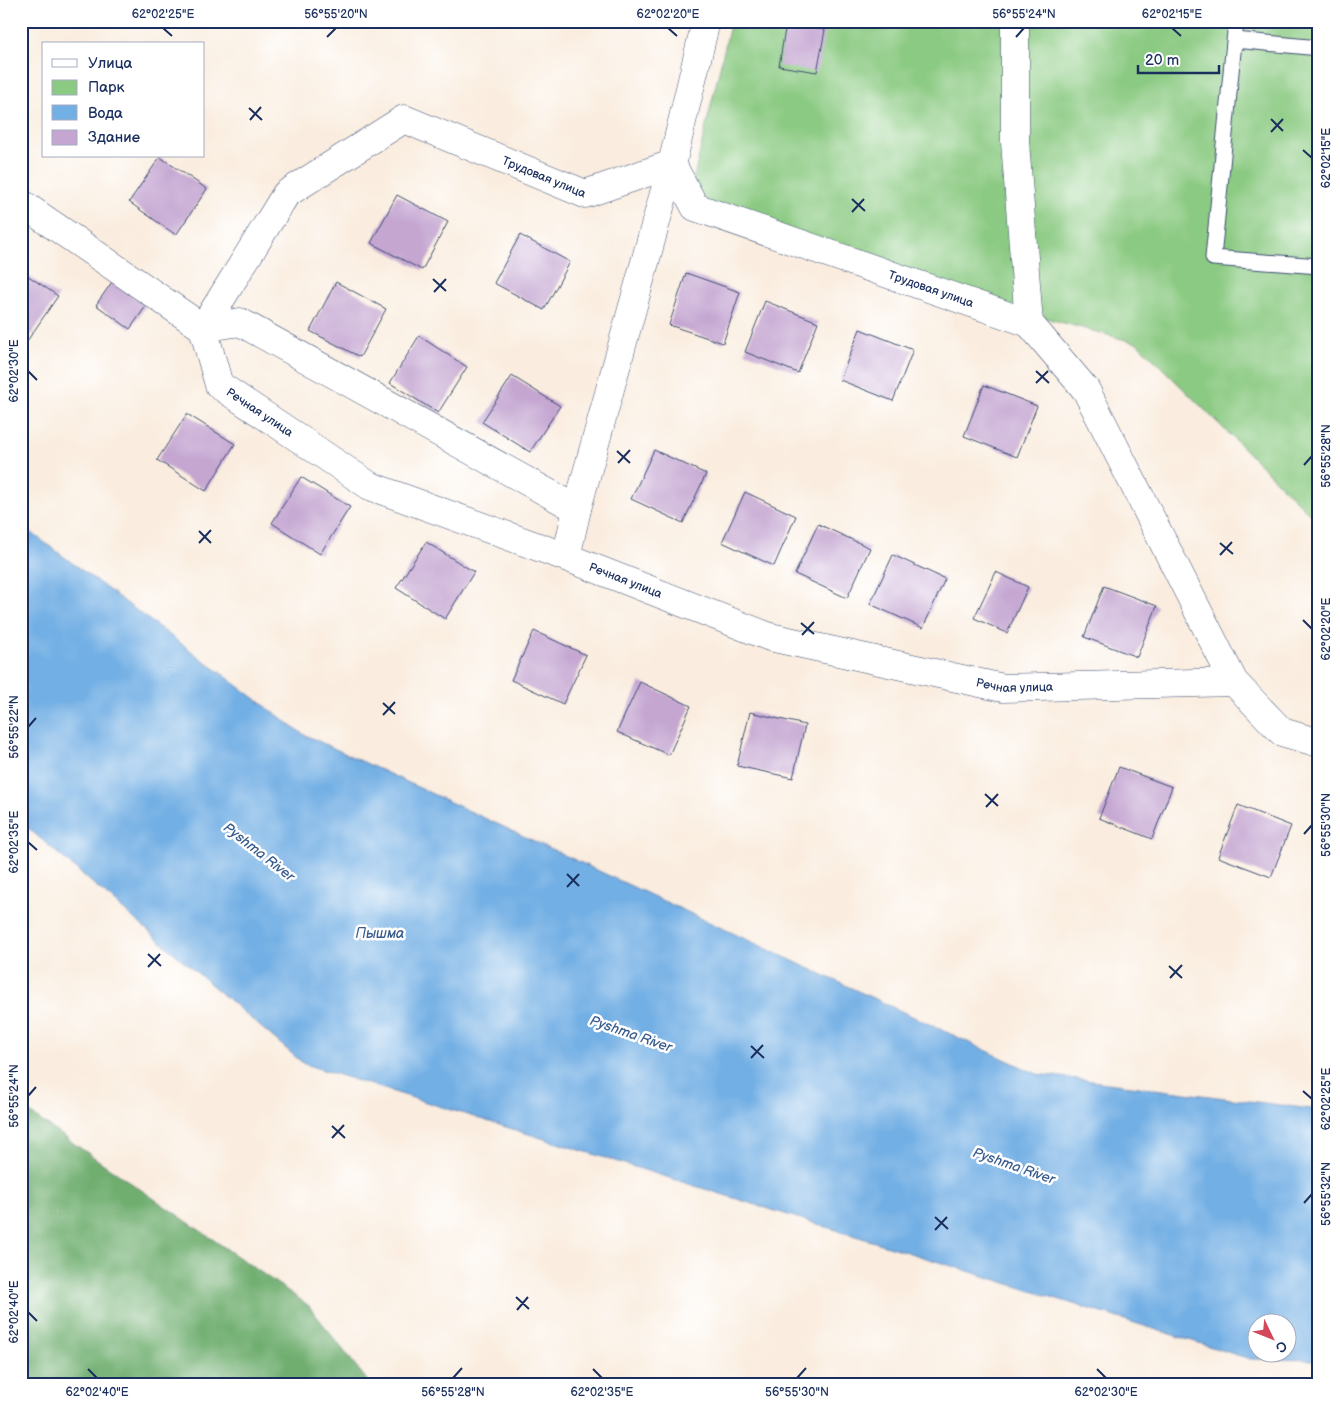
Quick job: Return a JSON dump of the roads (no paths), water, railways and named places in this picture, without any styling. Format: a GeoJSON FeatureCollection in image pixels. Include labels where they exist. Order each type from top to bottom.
{"type":"FeatureCollection","features":[{"type":"Feature","properties":{"kind":"street"},"geometry":{"type":"LineString","coordinates":[[566,557],[577,509],[672,164],[706,21]]}},
{"type":"Feature","properties":{"kind":"street"},"geometry":{"type":"LineString","coordinates":[[1015,21],[1015,142],[1029,323],[1086,390],[1234,682],[1282,732],[1319,743]]}},
{"type":"Feature","properties":{"kind":"street","name":"Трудовая улица"},"geometry":{"type":"LineString","coordinates":[[202,328],[286,194],[404,118],[586,194],[672,164],[695,207],[1029,323]]}},
{"type":"Feature","properties":{"kind":"street"},"geometry":{"type":"LineString","coordinates":[[21,202],[202,328],[240,322],[577,509]]}},
{"type":"Feature","properties":{"kind":"street","name":"Речная улица"},"geometry":{"type":"LineString","coordinates":[[202,328],[219,385],[370,486],[566,557],[770,638],[1003,688],[1234,682]]}},
{"type":"Feature","properties":{"kind":"lane"},"geometry":{"type":"LineString","coordinates":[[1236,21],[1213,258],[1319,266]]}},
{"type":"Feature","properties":{"kind":"lane"},"geometry":{"type":"LineString","coordinates":[[1235,40],[1319,48]]}},
{"type":"Feature","properties":{"kind":"water","name":"Пышма"},"geometry":{"type":"Polygon","coordinates":[[[21,525],[303,734],[1037,1074],[1319,1110],[1319,1360],[1298,1360],[1298,1312],[1248,1312],[1248,1358],[304,1064],[21,822],[21,525]]]}},
{"type":"Feature","properties":{"kind":"water label","name":"Pyshma River"},"geometry":{"type":"Point","coordinates":[259,852]}},
{"type":"Feature","properties":{"kind":"water label","name":"Pyshma River"},"geometry":{"type":"Point","coordinates":[631,1034]}},
{"type":"Feature","properties":{"kind":"water label","name":"Pyshma River"},"geometry":{"type":"Point","coordinates":[1014,1166]}}]}
